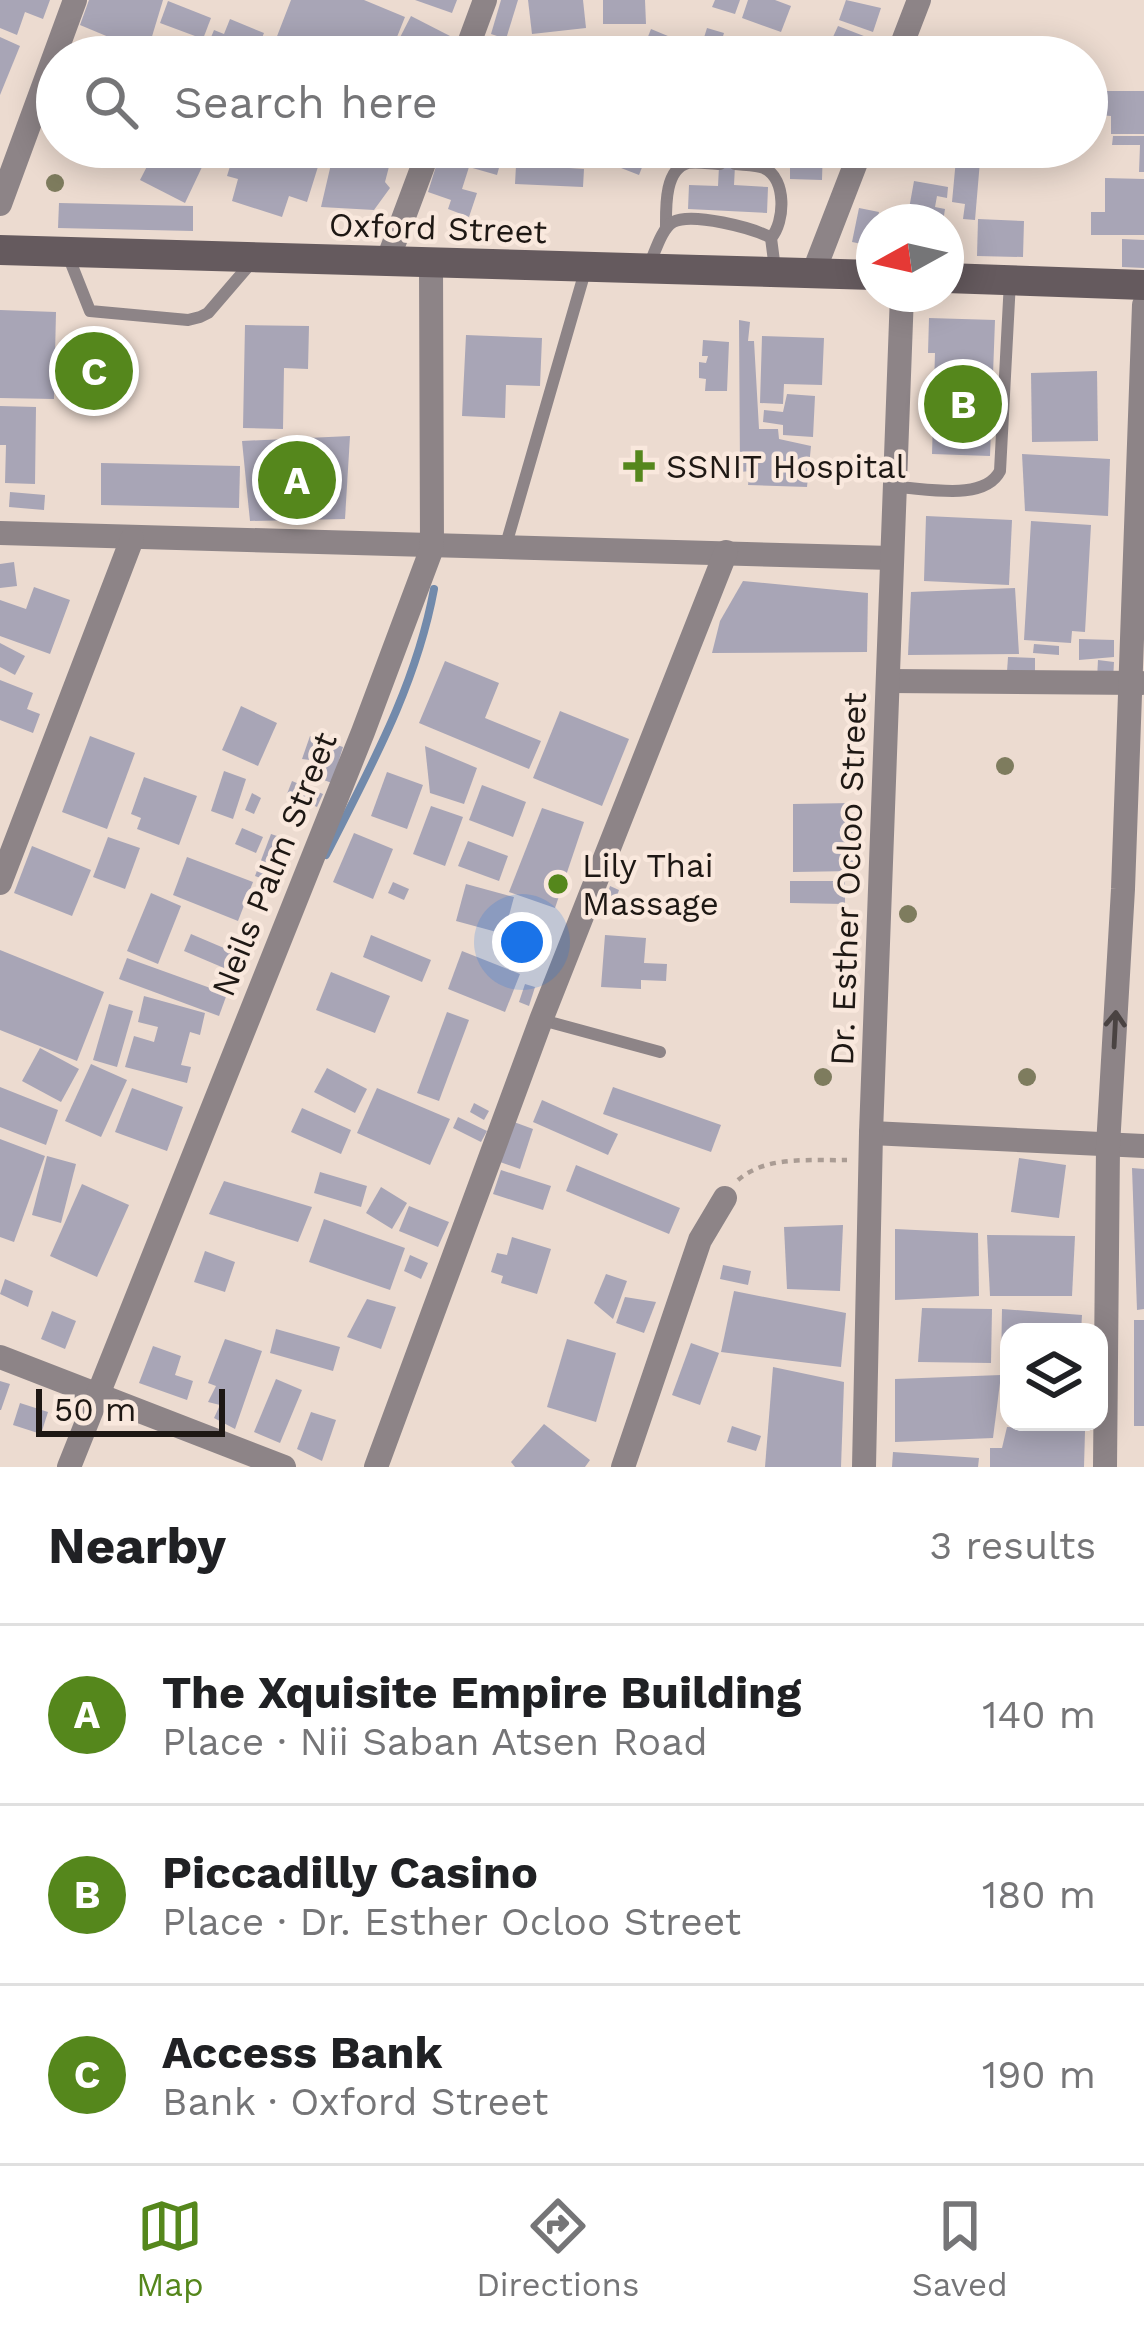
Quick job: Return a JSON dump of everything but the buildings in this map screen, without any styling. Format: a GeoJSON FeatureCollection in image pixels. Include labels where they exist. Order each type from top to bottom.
{"type":"FeatureCollection","features":[{"type":"Feature","properties":{"kind":"main road","name":"Oxford Street"},"geometry":{"type":"LineString","coordinates":[[0,250],[856,274]]}},
{"type":"Feature","properties":{"kind":"main road"},"geometry":{"type":"LineString","coordinates":[[964,279],[1144,285]]}},
{"type":"Feature","properties":{"kind":"street"},"geometry":{"type":"LineString","coordinates":[[61,36],[74,0]]}},
{"type":"Feature","properties":{"kind":"street"},"geometry":{"type":"LineString","coordinates":[[472,36],[485,0]]}},
{"type":"Feature","properties":{"kind":"street"},"geometry":{"type":"LineString","coordinates":[[905,36],[919,0]]}},
{"type":"Feature","properties":{"kind":"street"},"geometry":{"type":"LineString","coordinates":[[0,204],[36,105]]}},
{"type":"Feature","properties":{"kind":"street"},"geometry":{"type":"LineString","coordinates":[[387,262],[422,168]]}},
{"type":"Feature","properties":{"kind":"street"},"geometry":{"type":"LineString","coordinates":[[814,272],[854,168]]}},
{"type":"Feature","properties":{"kind":"street","name":"Neils Palm Street"},"geometry":{"type":"LineString","coordinates":[[69,1467],[432,548],[431,264]]}},
{"type":"Feature","properties":{"kind":"street"},"geometry":{"type":"LineString","coordinates":[[1105,1467],[1108,1145],[1136,683],[1144,305]]}},
{"type":"Feature","properties":{"kind":"street","name":"Dr. Esther Ocloo Street"},"geometry":{"type":"LineString","coordinates":[[864,1467],[901,312]]}},
{"type":"Feature","properties":{"kind":"street"},"geometry":{"type":"LineString","coordinates":[[0,533],[891,558]]}},
{"type":"Feature","properties":{"kind":"street"},"geometry":{"type":"LineString","coordinates":[[0,884],[132,539]]}},
{"type":"Feature","properties":{"kind":"street"},"geometry":{"type":"LineString","coordinates":[[376,1467],[541,1020],[726,552]]}},
{"type":"Feature","properties":{"kind":"street"},"geometry":{"type":"LineString","coordinates":[[889,681],[1136,683]]}},
{"type":"Feature","properties":{"kind":"street"},"geometry":{"type":"LineString","coordinates":[[872,1133],[1144,1146]]}},
{"type":"Feature","properties":{"kind":"street"},"geometry":{"type":"LineString","coordinates":[[622,1467],[700,1240],[724,1198]]}},
{"type":"Feature","properties":{"kind":"street"},"geometry":{"type":"LineString","coordinates":[[0,1358],[284,1467]]}},
{"type":"Feature","properties":{"kind":"lane"},"geometry":{"type":"LineString","coordinates":[[647,269],[666,228],[667,197],[679,168]]}},
{"type":"Feature","properties":{"kind":"lane"},"geometry":{"type":"LineString","coordinates":[[764,168],[777,180],[782,206],[778,232],[771,238]]}},
{"type":"Feature","properties":{"kind":"lane"},"geometry":{"type":"LineString","coordinates":[[666,228],[683,219],[749,226],[771,238]]}},
{"type":"Feature","properties":{"kind":"lane"},"geometry":{"type":"LineString","coordinates":[[771,238],[775,271]]}},
{"type":"Feature","properties":{"kind":"lane"},"geometry":{"type":"LineString","coordinates":[[67,252],[90,311],[188,320],[208,313],[255,258]]}},
{"type":"Feature","properties":{"kind":"lane"},"geometry":{"type":"LineString","coordinates":[[505,549],[586,268]]}},
{"type":"Feature","properties":{"kind":"lane"},"geometry":{"type":"LineString","coordinates":[[894,488],[981,490],[994,483],[1000,471],[1010,280]]}},
{"type":"Feature","properties":{"kind":"lane"},"geometry":{"type":"LineString","coordinates":[[541,1020],[660,1052]]}},
{"type":"Feature","properties":{"kind":"path"},"geometry":{"type":"LineString","coordinates":[[724,1198],[753,1168],[791,1161],[871,1160]]}},
{"type":"Feature","properties":{"kind":"waterway"},"geometry":{"type":"LineString","coordinates":[[326,855],[404,693],[434,589]]}},
{"type":"Feature","properties":{"kind":"place","name":"Access Bank"},"geometry":{"type":"Point","coordinates":[94,371]}},
{"type":"Feature","properties":{"kind":"place","name":"Piccadilly Casino"},"geometry":{"type":"Point","coordinates":[963,404]}},
{"type":"Feature","properties":{"kind":"place","name":"SSNIT Hospital"},"geometry":{"type":"Point","coordinates":[639,466]}},
{"type":"Feature","properties":{"kind":"place","name":"The Xquisite Empire Building"},"geometry":{"type":"Point","coordinates":[297,480]}},
{"type":"Feature","properties":{"kind":"place","name":"Lily Thai Massage"},"geometry":{"type":"Point","coordinates":[558,884]}}]}
